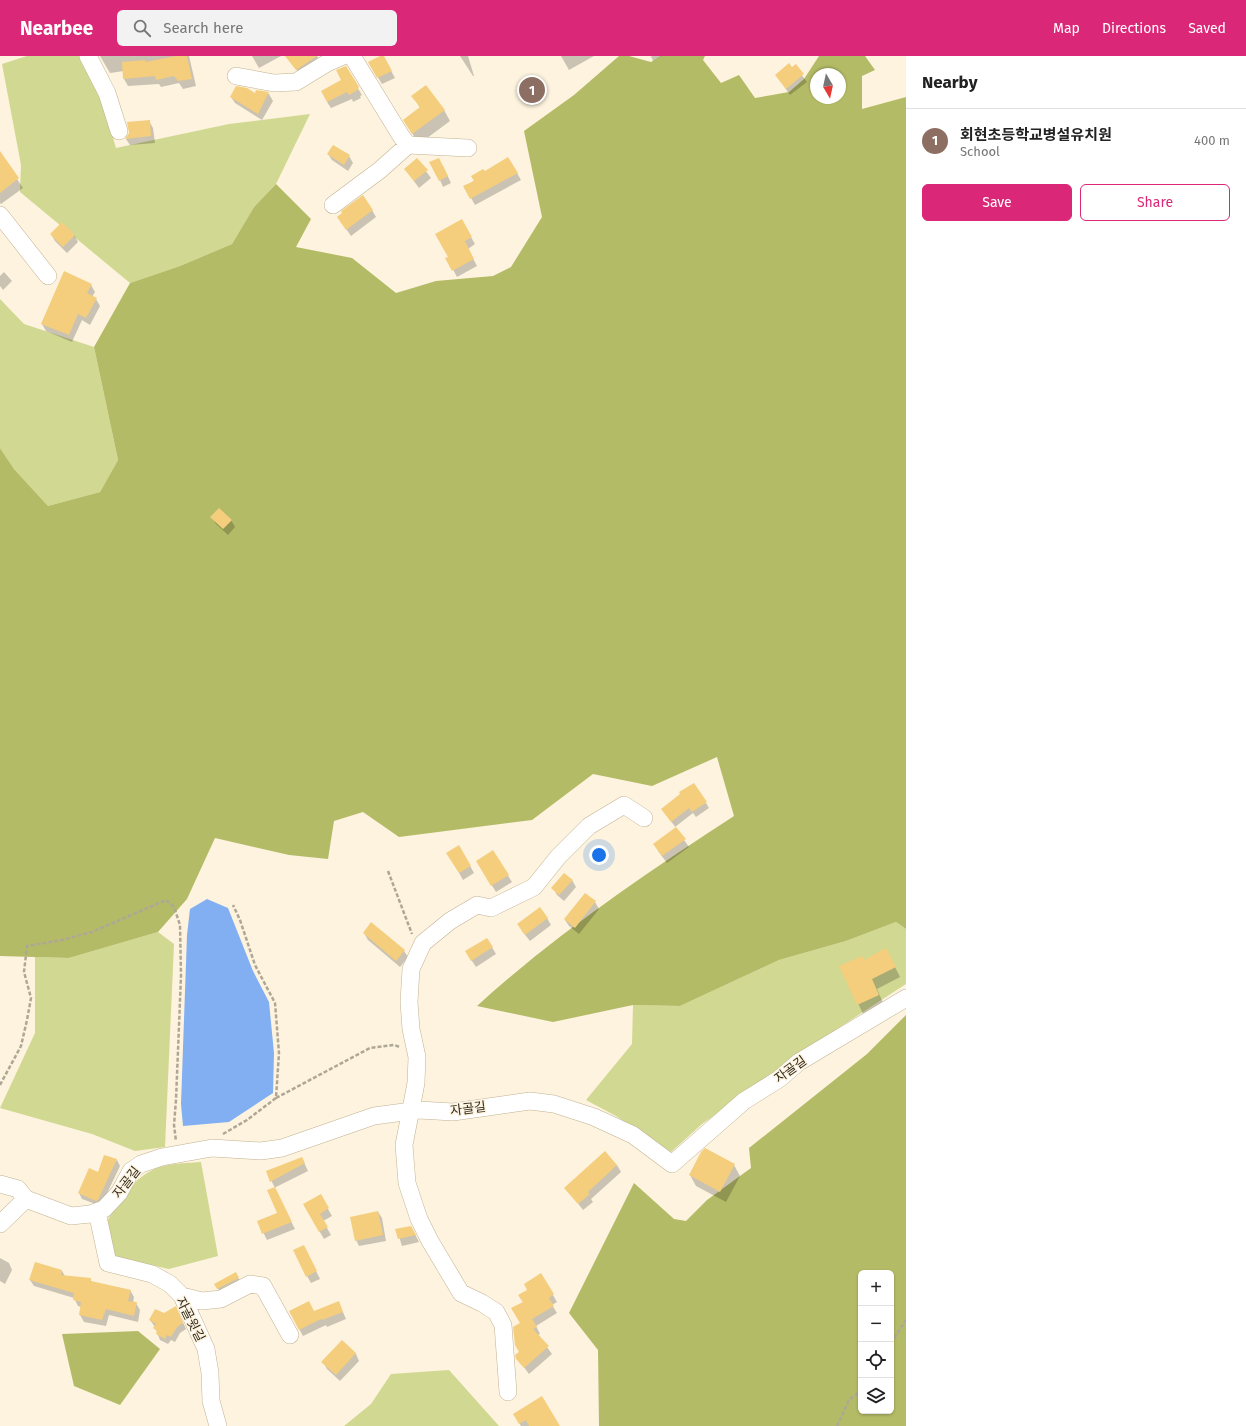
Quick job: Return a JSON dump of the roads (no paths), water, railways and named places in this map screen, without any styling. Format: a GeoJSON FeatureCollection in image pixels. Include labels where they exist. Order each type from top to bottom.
{"type":"FeatureCollection","features":[{"type":"Feature","properties":{"kind":"street"},"geometry":{"type":"LineString","coordinates":[[88,56],[107,93],[119,131]]}},
{"type":"Feature","properties":{"kind":"street"},"geometry":{"type":"LineString","coordinates":[[236,76],[274,83],[296,82],[327,63],[343,56]]}},
{"type":"Feature","properties":{"kind":"street"},"geometry":{"type":"LineString","coordinates":[[352,56],[408,145]]}},
{"type":"Feature","properties":{"kind":"street"},"geometry":{"type":"LineString","coordinates":[[333,204],[380,170],[408,145],[468,148]]}},
{"type":"Feature","properties":{"kind":"street"},"geometry":{"type":"LineString","coordinates":[[0,215],[48,276]]}},
{"type":"Feature","properties":{"kind":"street"},"geometry":{"type":"LineString","coordinates":[[508,1392],[503,1325],[496,1312],[482,1302],[461,1293],[430,1241],[417,1212],[407,1184],[404,1145],[416,1083],[416,1053],[411,1029],[409,1002],[411,969],[423,943],[450,921],[477,905],[491,908],[534,888],[558,857],[589,826],[624,806],[644,818]]}},
{"type":"Feature","properties":{"kind":"street","name":"자골길"},"geometry":{"type":"LineString","coordinates":[[0,1184],[18,1189],[26,1199],[71,1216],[90,1214],[104,1209],[118,1193],[131,1171],[141,1164],[178,1154],[212,1148],[261,1152],[282,1148],[374,1116],[419,1110],[453,1112],[530,1101],[554,1104],[594,1117],[633,1135],[672,1164],[744,1102],[779,1079],[799,1062],[906,998]]}},
{"type":"Feature","properties":{"kind":"street"},"geometry":{"type":"LineString","coordinates":[[0,1224],[26,1199]]}},
{"type":"Feature","properties":{"kind":"street","name":"자골윗길"},"geometry":{"type":"LineString","coordinates":[[97,1212],[108,1263],[152,1274],[170,1284],[182,1296],[206,1349],[210,1374],[211,1401],[218,1426]]}},
{"type":"Feature","properties":{"kind":"street"},"geometry":{"type":"LineString","coordinates":[[182,1296],[202,1301],[221,1299],[250,1284],[263,1286],[290,1335]]}},
{"type":"Feature","properties":{"kind":"water"},"geometry":{"type":"Polygon","coordinates":[[[207,899],[228,908],[253,971],[269,1002],[274,1053],[273,1093],[229,1122],[183,1126],[181,1104],[187,935],[190,909],[207,899]]]}},
{"type":"Feature","properties":{"kind":"place","name":"회현초등학교병설유치원"},"geometry":{"type":"Point","coordinates":[532,90]}}]}
